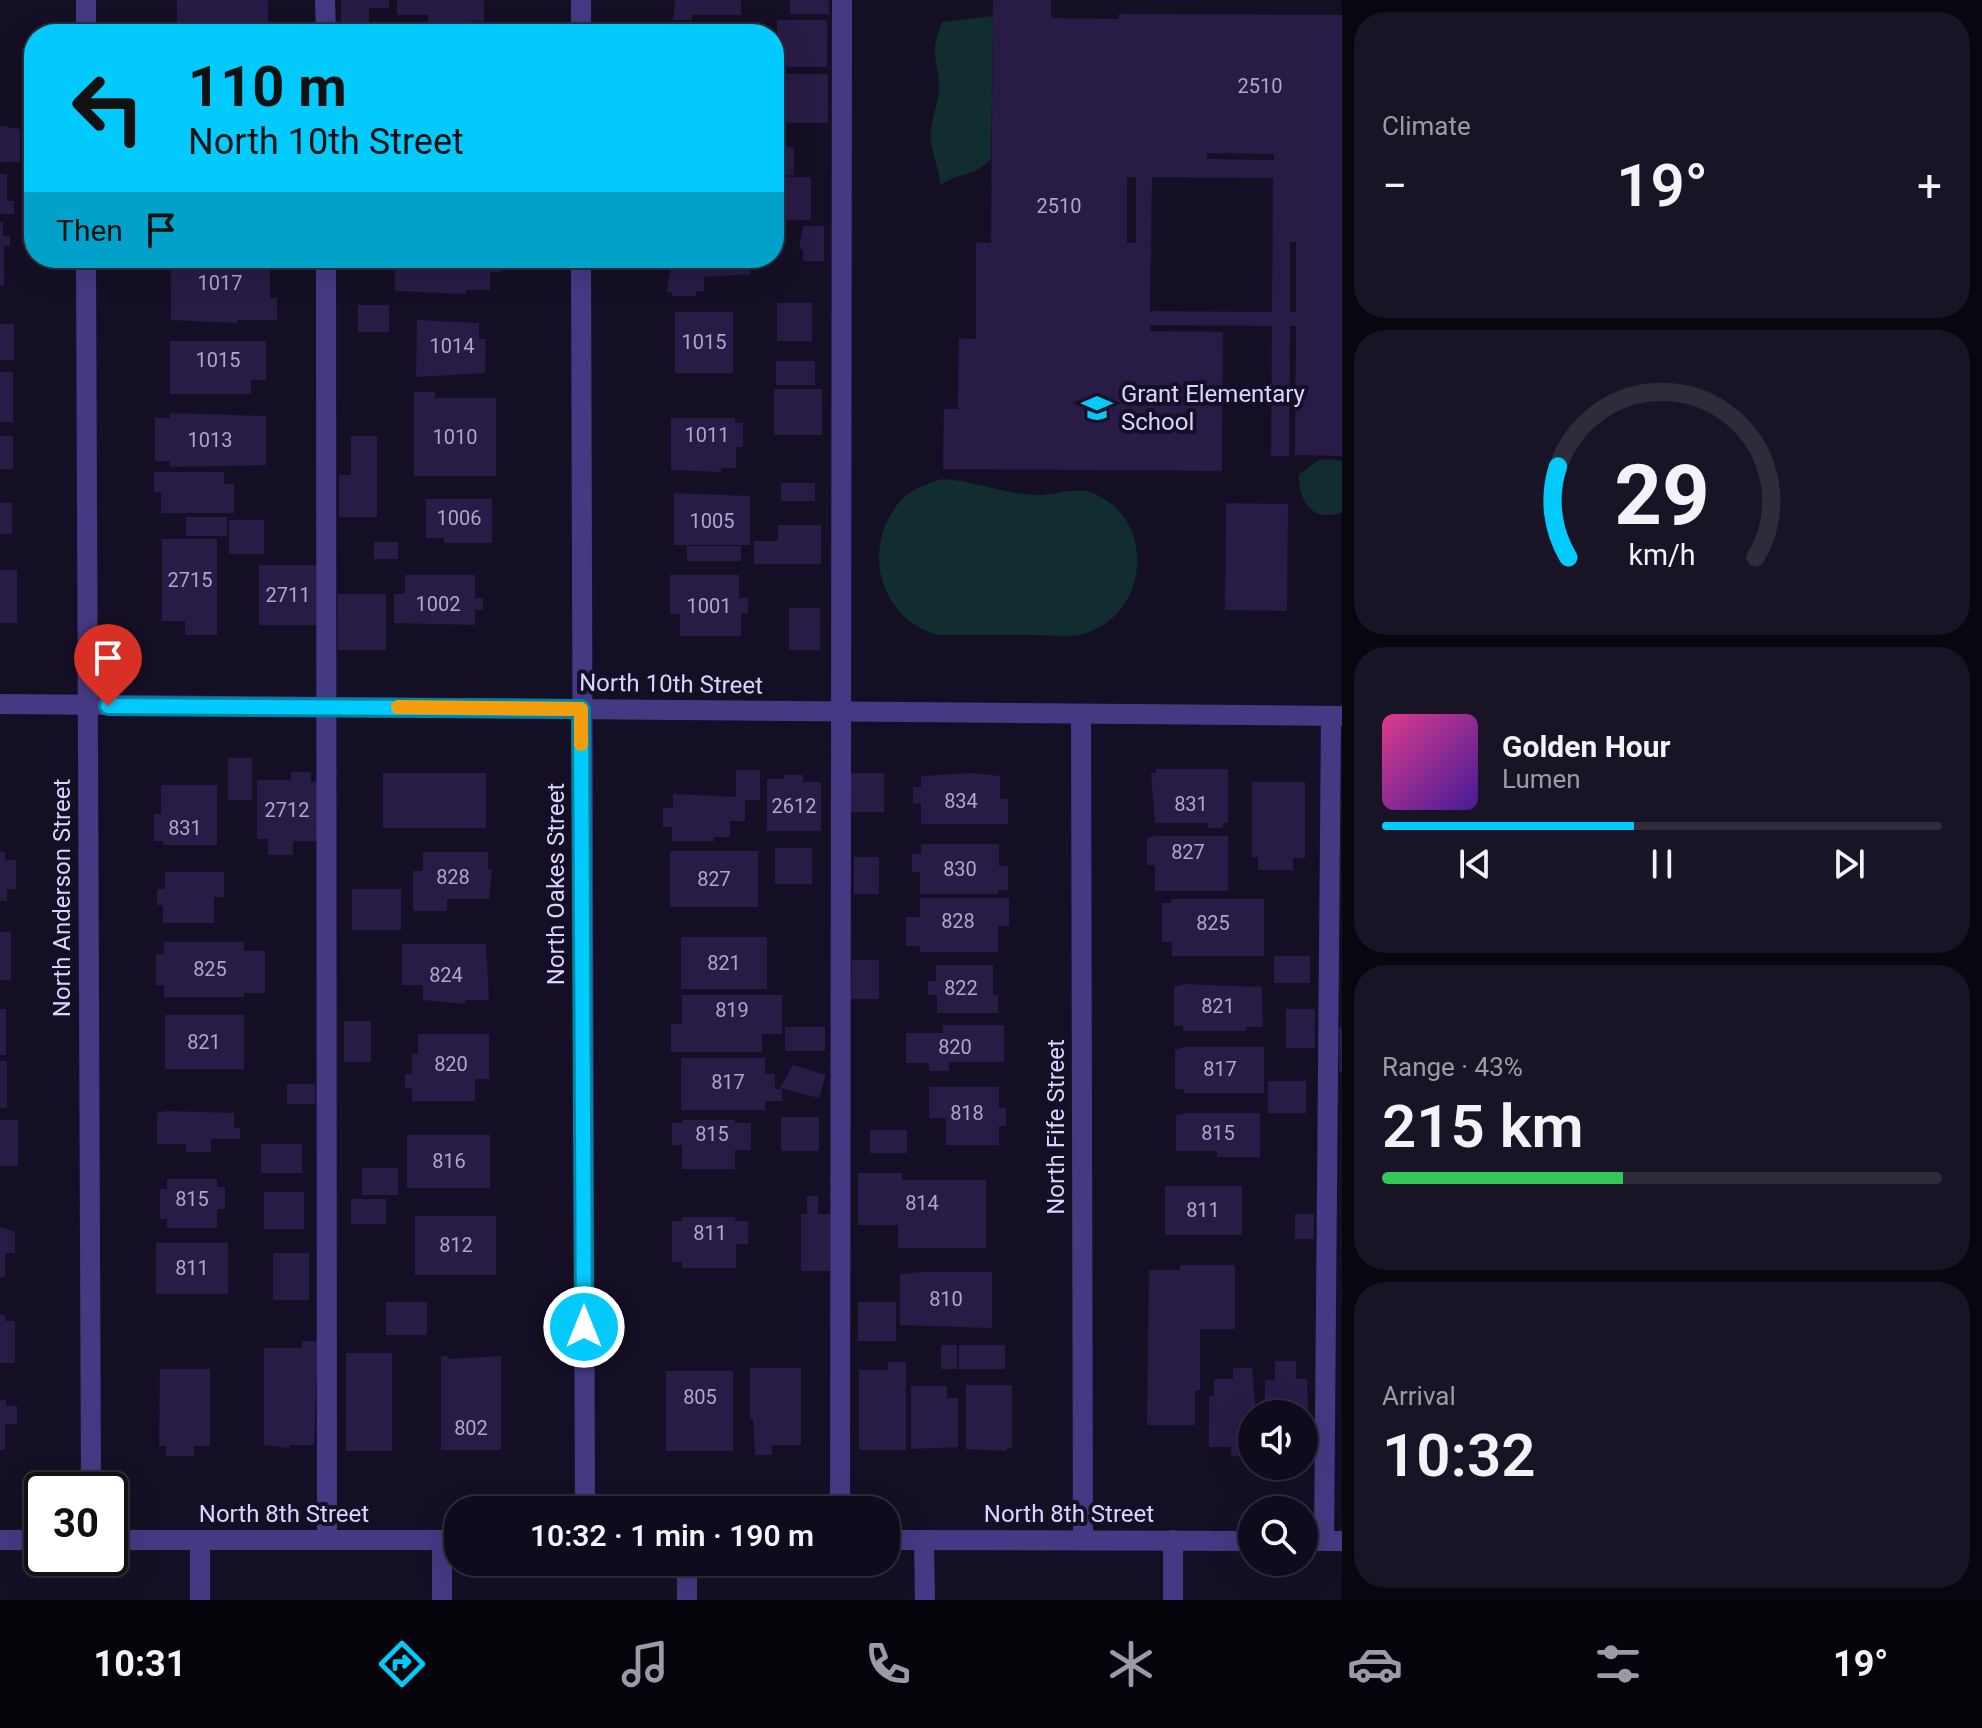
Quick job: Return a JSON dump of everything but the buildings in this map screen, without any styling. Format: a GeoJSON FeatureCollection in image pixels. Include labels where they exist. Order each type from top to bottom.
{"type":"FeatureCollection","features":[{"type":"Feature","properties":{"kind":"street"},"geometry":{"type":"LineString","coordinates":[[86,0],[86,24]]}},
{"type":"Feature","properties":{"kind":"street"},"geometry":{"type":"LineString","coordinates":[[325,0],[326,24]]}},
{"type":"Feature","properties":{"kind":"street"},"geometry":{"type":"LineString","coordinates":[[581,0],[581,24]]}},
{"type":"Feature","properties":{"kind":"street"},"geometry":{"type":"LineString","coordinates":[[840,1496],[842,0]]}},
{"type":"Feature","properties":{"kind":"street","name":"North Anderson Street"},"geometry":{"type":"LineString","coordinates":[[86,268],[91,1472]]}},
{"type":"Feature","properties":{"kind":"street"},"geometry":{"type":"LineString","coordinates":[[326,268],[327,1540]]}},
{"type":"Feature","properties":{"kind":"street","name":"North Oakes Street"},"geometry":{"type":"LineString","coordinates":[[581,268],[585,1496]]}},
{"type":"Feature","properties":{"kind":"street","name":"North 10th Street"},"geometry":{"type":"LineString","coordinates":[[0,704],[1337,716]]}},
{"type":"Feature","properties":{"kind":"street","name":"North Fife Street"},"geometry":{"type":"LineString","coordinates":[[1081,714],[1083,1540]]}},
{"type":"Feature","properties":{"kind":"street"},"geometry":{"type":"LineString","coordinates":[[1323,1541],[1337,716]]}},
{"type":"Feature","properties":{"kind":"street"},"geometry":{"type":"LineString","coordinates":[[0,1540],[24,1540]]}},
{"type":"Feature","properties":{"kind":"street","name":"North 8th Street"},"geometry":{"type":"LineString","coordinates":[[128,1540],[444,1540]]}},
{"type":"Feature","properties":{"kind":"street"},"geometry":{"type":"LineString","coordinates":[[200,1540],[200,1600]]}},
{"type":"Feature","properties":{"kind":"street","name":"North 8th Street"},"geometry":{"type":"LineString","coordinates":[[900,1540],[1238,1541]]}},
{"type":"Feature","properties":{"kind":"street"},"geometry":{"type":"LineString","coordinates":[[924,1540],[925,1600]]}},
{"type":"Feature","properties":{"kind":"street"},"geometry":{"type":"LineString","coordinates":[[1173,1540],[1173,1600]]}},
{"type":"Feature","properties":{"kind":"street"},"geometry":{"type":"LineString","coordinates":[[442,1600],[445,1576]]}},
{"type":"Feature","properties":{"kind":"street"},"geometry":{"type":"LineString","coordinates":[[687,1576],[687,1600]]}},
{"type":"Feature","properties":{"kind":"green space"},"geometry":{"type":"Polygon","coordinates":[[[993,16],[991,159],[978,169],[940,186],[931,138],[939,88],[935,53],[938,32],[942,22],[993,16]]]}},
{"type":"Feature","properties":{"kind":"green space"},"geometry":{"type":"Polygon","coordinates":[[[1319,460],[1342,461],[1342,512],[1323,515],[1309,508],[1301,493],[1299,474],[1319,460]]]}},
{"type":"Feature","properties":{"kind":"green space"},"geometry":{"type":"Polygon","coordinates":[[[943,479],[1032,495],[1087,491],[1114,506],[1128,525],[1136,546],[1137,569],[1131,591],[1120,611],[1102,626],[1073,636],[938,635],[917,626],[901,613],[889,596],[879,557],[882,536],[890,516],[903,498],[916,489],[943,479]]]}},
{"type":"Feature","properties":{"kind":"slow traffic"},"geometry":{"type":"LineString","coordinates":[[398,707],[581,709],[581,744]]}},
{"type":"Feature","properties":{"kind":"place","name":"Grant Elementary School"},"geometry":{"type":"Point","coordinates":[1097,408]}},
{"type":"Feature","properties":{"kind":"route"},"geometry":{"type":"LineString","coordinates":[[108,706],[581,709],[584,1327]]}}]}
